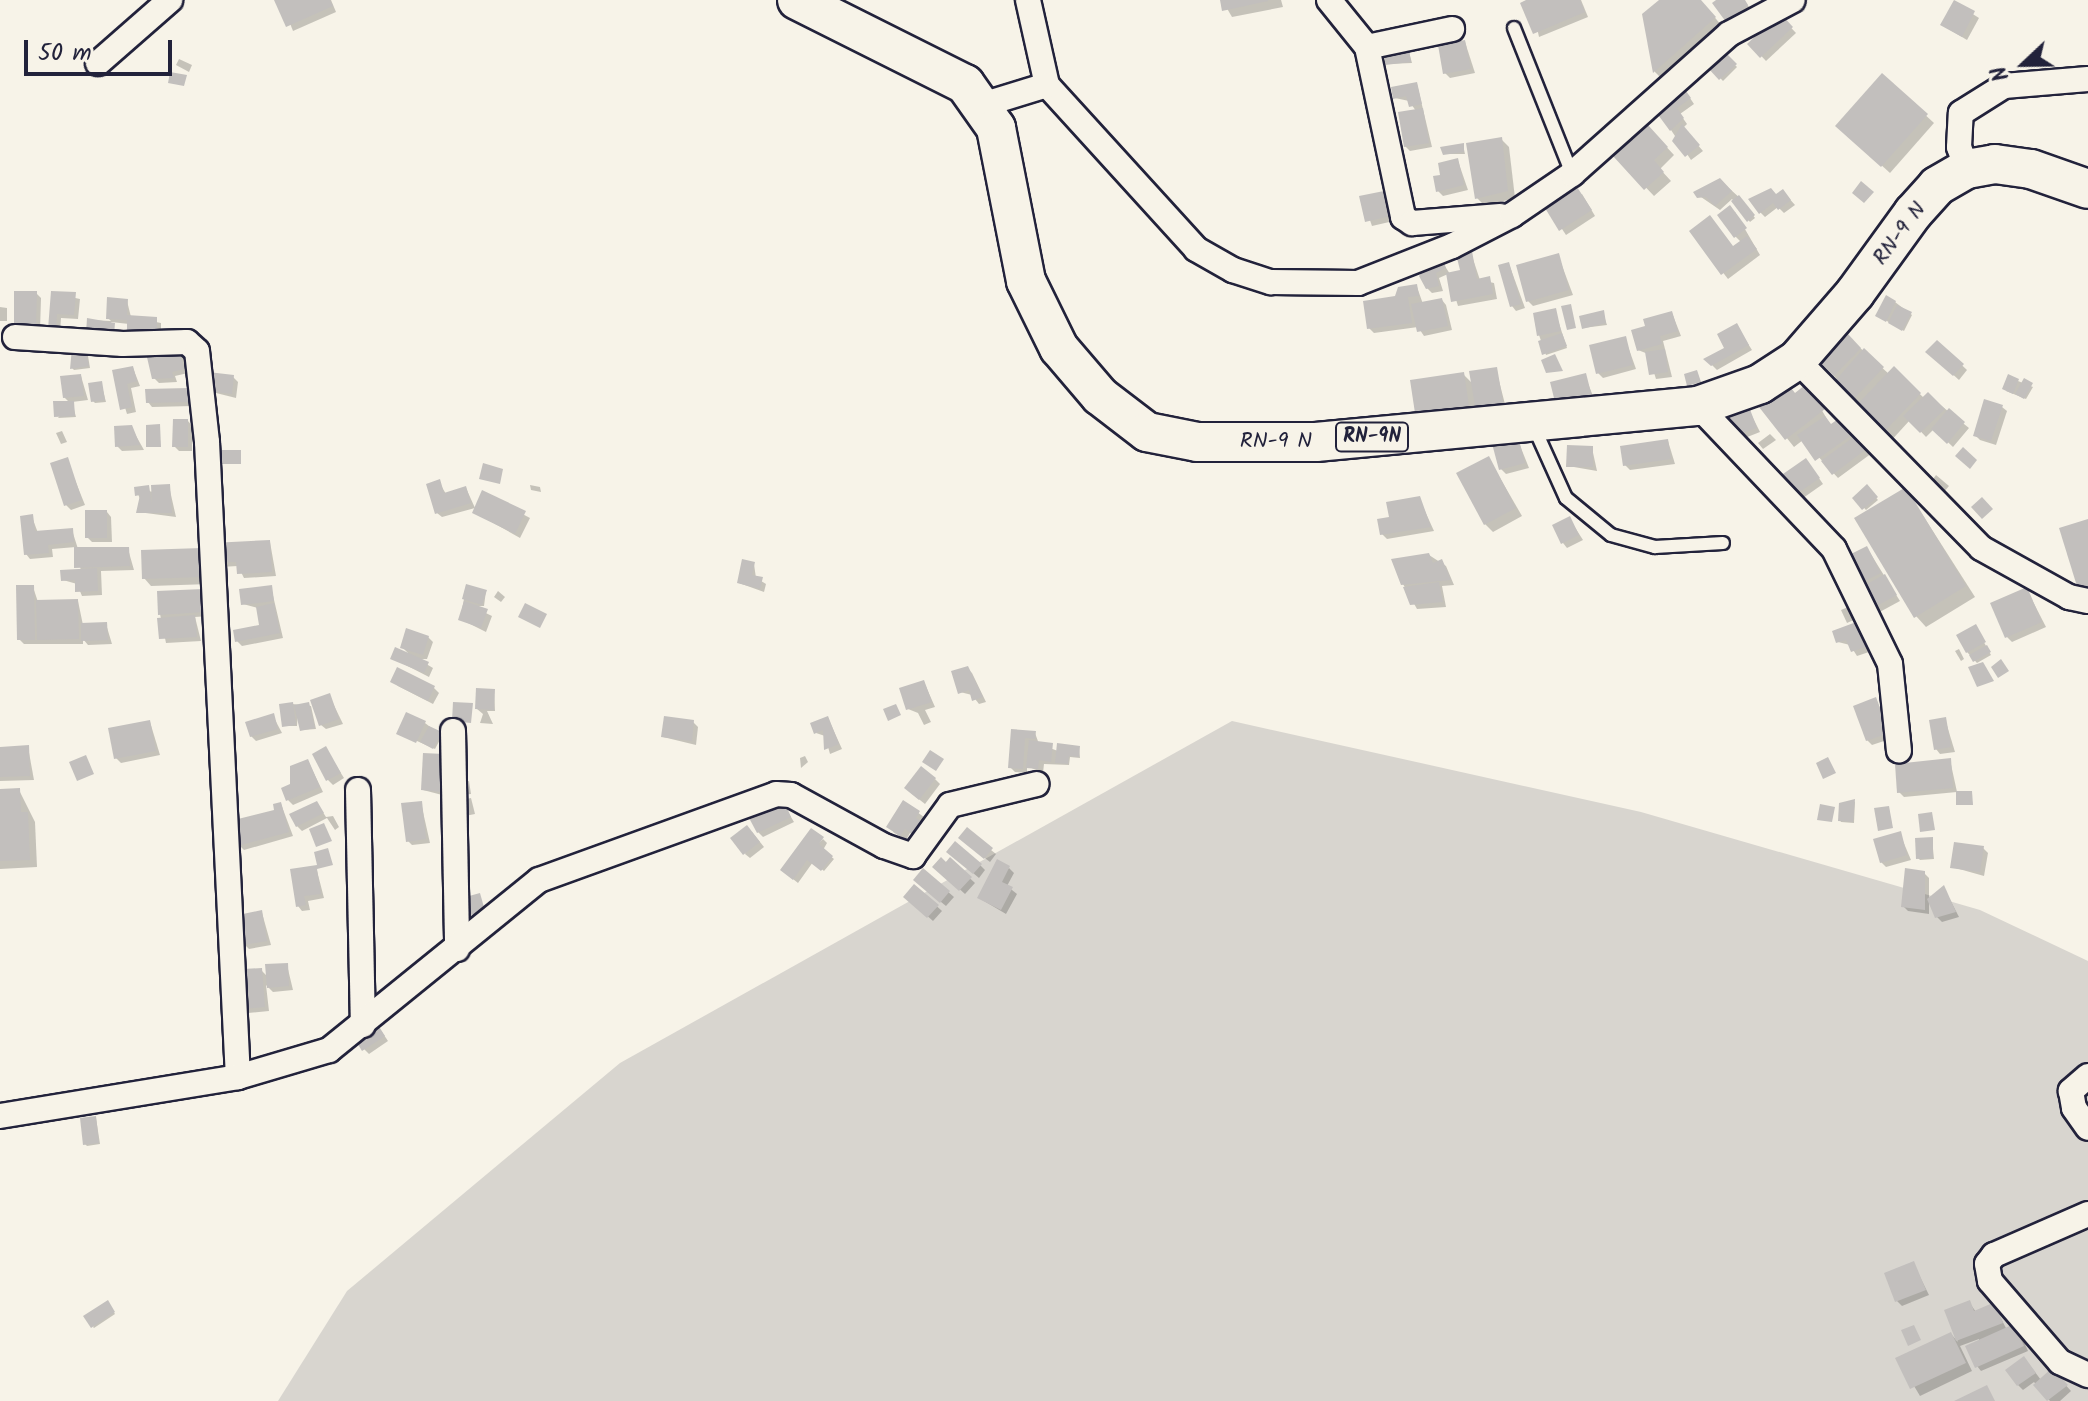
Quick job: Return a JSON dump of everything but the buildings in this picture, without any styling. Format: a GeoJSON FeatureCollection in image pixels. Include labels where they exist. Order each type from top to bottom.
{"type":"FeatureCollection","features":[{"type":"Feature","properties":{"kind":"main road","name":"RN-9 N"},"geometry":{"type":"LineString","coordinates":[[797,0],[965,84],[996,128],[1026,281],[1059,348],[1100,396],[1147,432],[1197,442],[1316,442],[1698,406],[1760,384],[1797,360],[1937,186],[1967,169],[1995,164],[2031,169],[2088,189]]}},
{"type":"Feature","properties":{"kind":"street"},"geometry":{"type":"LineString","coordinates":[[98,63],[170,0]]}},
{"type":"Feature","properties":{"kind":"street"},"geometry":{"type":"LineString","coordinates":[[1028,0],[1047,85],[1196,249],[1233,270],[1271,282],[1358,283],[1452,246],[1512,215],[1572,174],[1729,34],[1793,0]]}},
{"type":"Feature","properties":{"kind":"street"},"geometry":{"type":"LineString","coordinates":[[1329,0],[1367,47],[1403,217],[1412,223],[1512,215]]}},
{"type":"Feature","properties":{"kind":"street"},"geometry":{"type":"LineString","coordinates":[[1367,47],[1452,29]]}},
{"type":"Feature","properties":{"kind":"street"},"geometry":{"type":"LineString","coordinates":[[1967,169],[1959,147],[1961,113],[2004,86],[2050,85],[2088,79]]}},
{"type":"Feature","properties":{"kind":"street"},"geometry":{"type":"LineString","coordinates":[[982,105],[1047,85]]}},
{"type":"Feature","properties":{"kind":"street"},"geometry":{"type":"LineString","coordinates":[[2050,85],[2088,91]]}},
{"type":"Feature","properties":{"kind":"street"},"geometry":{"type":"LineString","coordinates":[[15,337],[123,344],[187,342],[197,351],[207,442],[238,1077]]}},
{"type":"Feature","properties":{"kind":"street"},"geometry":{"type":"LineString","coordinates":[[1797,360],[1981,548],[2069,597],[2088,601]]}},
{"type":"Feature","properties":{"kind":"street"},"geometry":{"type":"LineString","coordinates":[[1698,406],[1834,549],[1890,664],[1899,751]]}},
{"type":"Feature","properties":{"kind":"street"},"geometry":{"type":"LineString","coordinates":[[453,731],[457,949]]}},
{"type":"Feature","properties":{"kind":"street"},"geometry":{"type":"LineString","coordinates":[[0,1116],[238,1077],[329,1050],[552,874],[776,794],[791,795],[884,846],[913,856],[950,805],[1037,784]]}},
{"type":"Feature","properties":{"kind":"street"},"geometry":{"type":"LineString","coordinates":[[358,790],[363,1025]]}},
{"type":"Feature","properties":{"kind":"street"},"geometry":{"type":"LineString","coordinates":[[2088,1076],[2071,1091],[2074,1108],[2088,1128]]}},
{"type":"Feature","properties":{"kind":"street"},"geometry":{"type":"LineString","coordinates":[[2088,1214],[1994,1255],[1987,1264],[1990,1281],[2060,1362],[2088,1375]]}},
{"type":"Feature","properties":{"kind":"lane"},"geometry":{"type":"LineString","coordinates":[[1514,28],[1572,174]]}},
{"type":"Feature","properties":{"kind":"lane"},"geometry":{"type":"LineString","coordinates":[[1532,422],[1566,498],[1611,535],[1655,547],[1723,543]]}},
{"type":"Feature","properties":{"kind":"shaded area"},"geometry":{"type":"Polygon","coordinates":[[[1232,721],[1641,812],[1980,910],[2088,961],[2088,1401],[278,1401],[347,1291],[620,1063],[1232,721]]]}}]}
